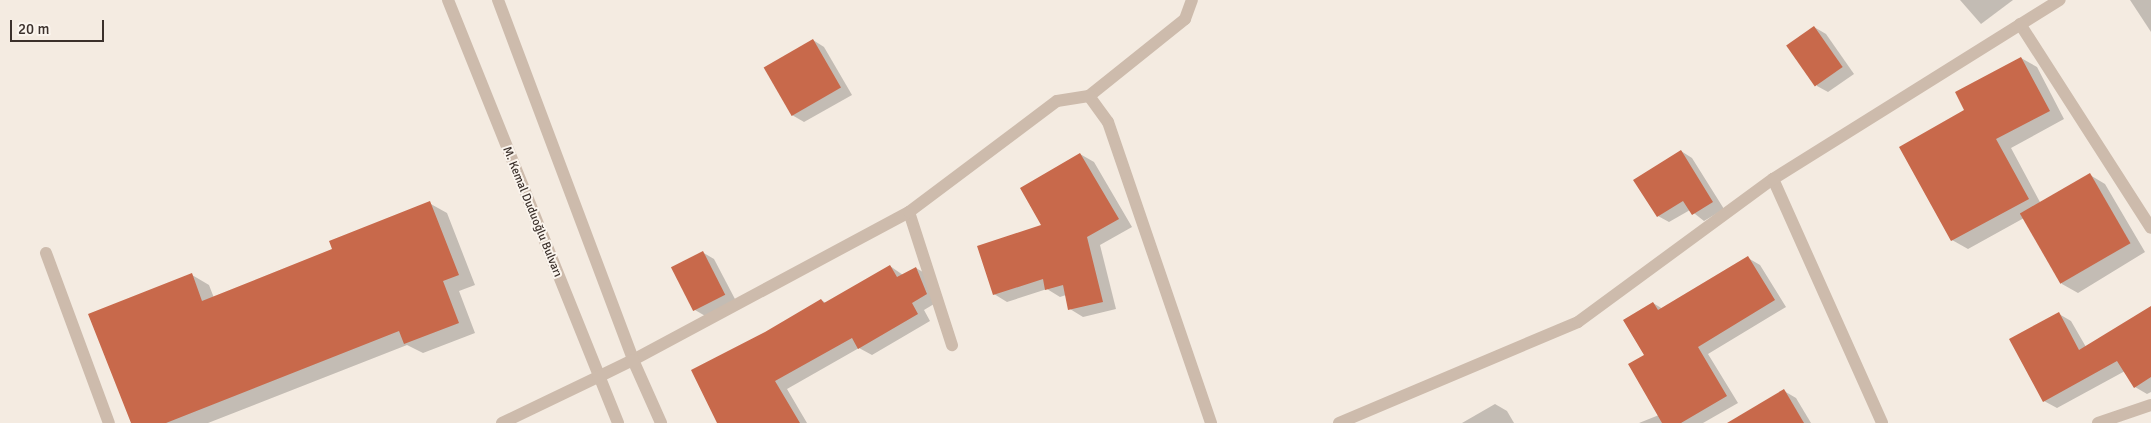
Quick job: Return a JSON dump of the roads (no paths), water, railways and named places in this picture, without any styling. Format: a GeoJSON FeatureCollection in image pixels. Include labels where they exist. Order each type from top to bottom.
{"type":"FeatureCollection","features":[{"type":"Feature","properties":{"kind":"street","name":"M. Kemal Duduoğlu Bulvarı"},"geometry":{"type":"LineString","coordinates":[[448,0],[618,423]]}},
{"type":"Feature","properties":{"kind":"street"},"geometry":{"type":"LineString","coordinates":[[498,0],[633,360],[661,423]]}},
{"type":"Feature","properties":{"kind":"street"},"geometry":{"type":"LineString","coordinates":[[502,423],[633,360],[909,212],[1057,102],[1089,96],[1185,19],[1192,0]]}},
{"type":"Feature","properties":{"kind":"street"},"geometry":{"type":"LineString","coordinates":[[1339,423],[1578,322],[1773,179],[2060,0]]}},
{"type":"Feature","properties":{"kind":"street"},"geometry":{"type":"LineString","coordinates":[[2020,24],[2151,228]]}},
{"type":"Feature","properties":{"kind":"street"},"geometry":{"type":"LineString","coordinates":[[1089,96],[1108,122],[1211,423]]}},
{"type":"Feature","properties":{"kind":"street"},"geometry":{"type":"LineString","coordinates":[[1773,179],[1882,423]]}},
{"type":"Feature","properties":{"kind":"street"},"geometry":{"type":"LineString","coordinates":[[909,212],[952,345]]}},
{"type":"Feature","properties":{"kind":"street"},"geometry":{"type":"LineString","coordinates":[[46,253],[109,423]]}},
{"type":"Feature","properties":{"kind":"street"},"geometry":{"type":"LineString","coordinates":[[2098,423],[2151,405]]}}]}
